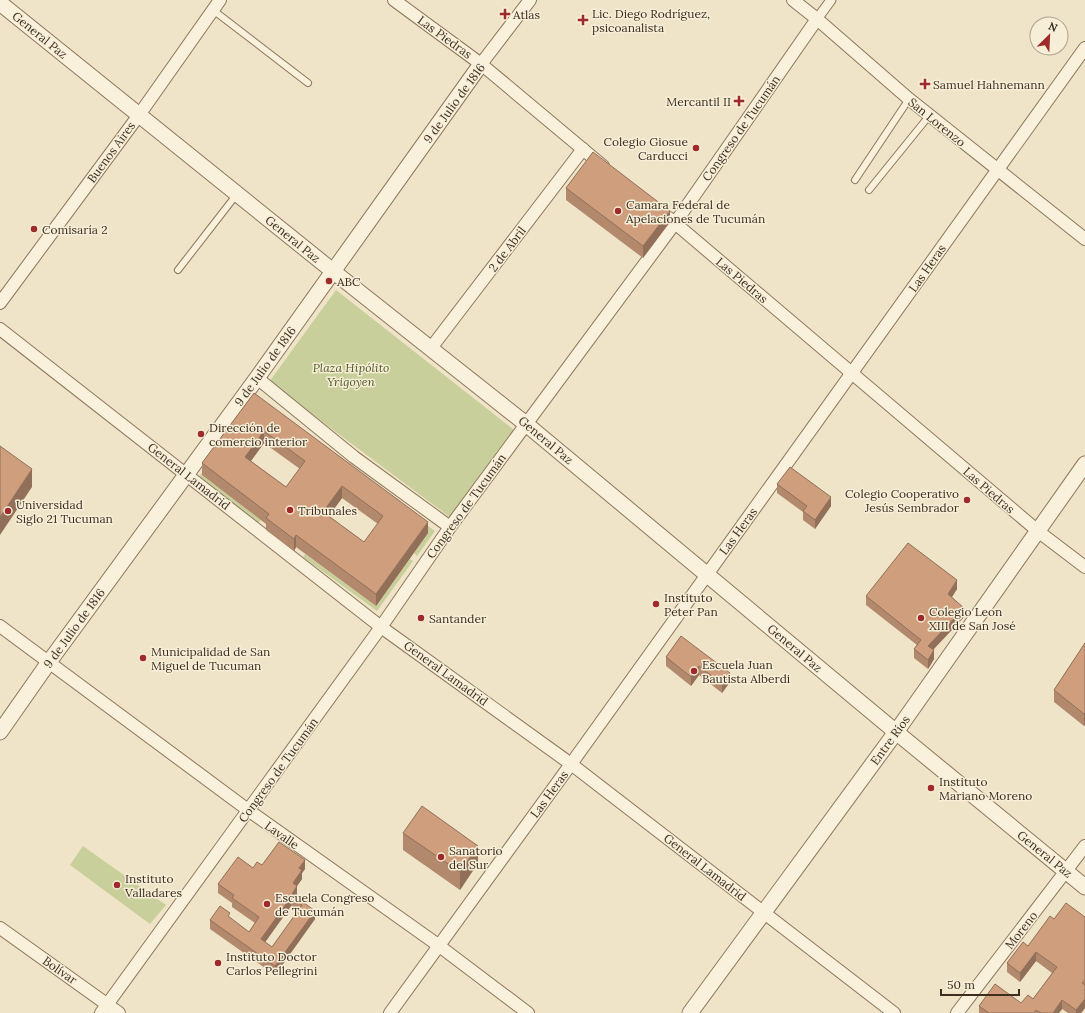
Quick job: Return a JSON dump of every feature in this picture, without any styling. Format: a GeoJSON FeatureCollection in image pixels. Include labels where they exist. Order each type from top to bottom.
{"type":"FeatureCollection","features":[{"type":"Feature","properties":{"kind":"street","name":"Las Piedras"},"geometry":{"type":"LineString","coordinates":[[394,0],[481,64],[613,174]]}},
{"type":"Feature","properties":{"kind":"street","name":"9 de Julio de 1816"},"geometry":{"type":"LineString","coordinates":[[0,732],[49,662],[334,272],[481,64],[530,0]]}},
{"type":"Feature","properties":{"kind":"street","name":"San Lorenzo"},"geometry":{"type":"LineString","coordinates":[[793,0],[929,116],[1085,239]]}},
{"type":"Feature","properties":{"kind":"street","name":"Congreso de Tucumán"},"geometry":{"type":"LineString","coordinates":[[104,1009],[381,627],[450,527],[675,223],[831,0]]}},
{"type":"Feature","properties":{"kind":"street","name":"General Paz"},"geometry":{"type":"LineString","coordinates":[[0,3],[334,272],[526,424],[896,732],[1085,886]]}},
{"type":"Feature","properties":{"kind":"street","name":"Buenos Aires"},"geometry":{"type":"LineString","coordinates":[[0,303],[139,115],[217,5]]}},
{"type":"Feature","properties":{"kind":"street","name":"Las Heras"},"geometry":{"type":"LineString","coordinates":[[390,1013],[571,764],[1085,48]]}},
{"type":"Feature","properties":{"kind":"street","name":"2 de Abril"},"geometry":{"type":"LineString","coordinates":[[431,348],[582,149]]}},
{"type":"Feature","properties":{"kind":"street","name":"Las Piedras"},"geometry":{"type":"LineString","coordinates":[[656,208],[1039,532],[1085,567]]}},
{"type":"Feature","properties":{"kind":"street","name":"General Lamadrid"},"geometry":{"type":"LineString","coordinates":[[0,329],[381,627],[571,764],[894,1013]]}},
{"type":"Feature","properties":{"kind":"street"},"geometry":{"type":"LineString","coordinates":[[257,378],[354,457],[450,527]]}},
{"type":"Feature","properties":{"kind":"street","name":"Entre Ríos"},"geometry":{"type":"LineString","coordinates":[[690,1013],[765,913],[896,732],[1039,532],[1085,464]]}},
{"type":"Feature","properties":{"kind":"street","name":"Lavalle"},"geometry":{"type":"LineString","coordinates":[[0,626],[248,810],[438,945],[528,1013]]}},
{"type":"Feature","properties":{"kind":"street","name":"Moreno"},"geometry":{"type":"LineString","coordinates":[[957,1013],[1085,846]]}},
{"type":"Feature","properties":{"kind":"street","name":"Bolívar"},"geometry":{"type":"LineString","coordinates":[[0,928],[104,1009],[119,1013]]}},
{"type":"Feature","properties":{"kind":"lane"},"geometry":{"type":"LineString","coordinates":[[217,5],[308,83]]}},
{"type":"Feature","properties":{"kind":"lane"},"geometry":{"type":"LineString","coordinates":[[855,180],[909,99]]}},
{"type":"Feature","properties":{"kind":"lane"},"geometry":{"type":"LineString","coordinates":[[869,190],[929,116]]}},
{"type":"Feature","properties":{"kind":"lane"},"geometry":{"type":"LineString","coordinates":[[178,270],[237,194]]}},
{"type":"Feature","properties":{"kind":"green space","name":"Plaza Hipólito Yrigoyen"},"geometry":{"type":"Polygon","coordinates":[[[336,290],[518,433],[451,518],[269,382],[336,290]]]}},
{"type":"Feature","properties":{"kind":"green space"},"geometry":{"type":"Polygon","coordinates":[[[229,435],[202,475],[261,520],[258,523],[199,477],[229,435]]]}},
{"type":"Feature","properties":{"kind":"green space"},"geometry":{"type":"Polygon","coordinates":[[[358,474],[435,531],[417,556],[414,553],[428,533],[358,474]]]}},
{"type":"Feature","properties":{"kind":"green space"},"geometry":{"type":"Polygon","coordinates":[[[305,554],[376,606],[410,559],[413,561],[377,611],[303,557],[305,554]]]}},
{"type":"Feature","properties":{"kind":"green space","name":"Instituto Valladares"},"geometry":{"type":"Polygon","coordinates":[[[83,846],[166,905],[150,924],[70,865],[83,846]]]}},
{"type":"Feature","properties":{"kind":"building","name":"Camara Federal de Apelaciones de Tucumán"},"geometry":{"type":"Polygon","coordinates":[[[593,152],[670,211],[643,246],[566,188],[593,152]]]}},
{"type":"Feature","properties":{"kind":"building","name":"Tribunales"},"geometry":{"type":"Polygon","coordinates":[[[254,393],[428,522],[376,594],[296,535],[294,539],[266,518],[269,514],[202,463],[254,393]],[[264,431],[245,457],[286,487],[305,461],[264,431]],[[342,486],[323,512],[364,542],[383,516],[342,486]]]}},
{"type":"Feature","properties":{"kind":"building"},"geometry":{"type":"Polygon","coordinates":[[[0,446],[32,469],[0,517],[0,446]]]}},
{"type":"Feature","properties":{"kind":"building"},"geometry":{"type":"Polygon","coordinates":[[[790,467],[831,497],[815,520],[803,511],[807,506],[777,484],[790,467]]]}},
{"type":"Feature","properties":{"kind":"building"},"geometry":{"type":"Polygon","coordinates":[[[908,543],[957,580],[948,594],[964,608],[928,646],[934,650],[928,660],[914,649],[921,640],[866,596],[908,543]]]}},
{"type":"Feature","properties":{"kind":"building"},"geometry":{"type":"Polygon","coordinates":[[[681,636],[730,673],[722,684],[699,666],[691,677],[666,657],[681,636]]]}},
{"type":"Feature","properties":{"kind":"building"},"geometry":{"type":"Polygon","coordinates":[[[1085,643],[1085,713],[1084,714],[1054,690],[1085,643]]]}},
{"type":"Feature","properties":{"kind":"building"},"geometry":{"type":"Polygon","coordinates":[[[422,806],[478,846],[460,872],[403,833],[422,806]]]}},
{"type":"Feature","properties":{"kind":"building"},"geometry":{"type":"Polygon","coordinates":[[[279,842],[305,860],[299,868],[302,870],[293,883],[297,886],[292,894],[315,911],[275,966],[210,920],[220,906],[230,913],[228,916],[249,932],[259,917],[232,898],[234,895],[218,884],[238,857],[253,868],[257,862],[262,865],[279,842]],[[291,897],[261,939],[272,947],[302,905],[291,897]]]}},
{"type":"Feature","properties":{"kind":"building"},"geometry":{"type":"Polygon","coordinates":[[[1066,903],[1085,917],[1085,980],[1082,983],[1085,985],[1085,999],[1076,1010],[1062,1000],[1053,1013],[1041,1013],[1036,1010],[1034,1013],[989,1013],[979,1006],[995,984],[1021,1003],[1028,995],[1033,999],[1057,967],[1036,952],[1020,973],[1007,963],[1023,942],[1028,946],[1050,916],[1054,919],[1066,903]]]}},
{"type":"Feature","properties":{"kind":"place","name":"Atlas"},"geometry":{"type":"Point","coordinates":[505,14]}},
{"type":"Feature","properties":{"kind":"place","name":"Lic. Diego Rodríguez, psicoanalista"},"geometry":{"type":"Point","coordinates":[583,20]}},
{"type":"Feature","properties":{"kind":"place","name":"Samuel Hahnemann"},"geometry":{"type":"Point","coordinates":[925,84]}},
{"type":"Feature","properties":{"kind":"place","name":"Mercantil II"},"geometry":{"type":"Point","coordinates":[739,101]}},
{"type":"Feature","properties":{"kind":"place","name":"Colegio Giosue Carducci"},"geometry":{"type":"Point","coordinates":[696,148]}},
{"type":"Feature","properties":{"kind":"place","name":"Camara Federal de Apelaciones de Tucumán"},"geometry":{"type":"Point","coordinates":[618,211]}},
{"type":"Feature","properties":{"kind":"place","name":"Comisaría 2"},"geometry":{"type":"Point","coordinates":[34,229]}},
{"type":"Feature","properties":{"kind":"place","name":"ABC"},"geometry":{"type":"Point","coordinates":[329,281]}},
{"type":"Feature","properties":{"kind":"place","name":"Dirección de comercio interior"},"geometry":{"type":"Point","coordinates":[201,434]}},
{"type":"Feature","properties":{"kind":"place","name":"Colegio Cooperativo Jesús Sembrador"},"geometry":{"type":"Point","coordinates":[967,500]}},
{"type":"Feature","properties":{"kind":"place","name":"Tribunales"},"geometry":{"type":"Point","coordinates":[290,510]}},
{"type":"Feature","properties":{"kind":"place","name":"Universidad Siglo 21 Tucuman"},"geometry":{"type":"Point","coordinates":[8,511]}},
{"type":"Feature","properties":{"kind":"place","name":"Instituto Peter Pan"},"geometry":{"type":"Point","coordinates":[656,604]}},
{"type":"Feature","properties":{"kind":"place","name":"Santander"},"geometry":{"type":"Point","coordinates":[421,618]}},
{"type":"Feature","properties":{"kind":"place","name":"Colegio Leon XIII de San José"},"geometry":{"type":"Point","coordinates":[921,618]}},
{"type":"Feature","properties":{"kind":"place","name":"Municipalidad de San Miguel de Tucuman"},"geometry":{"type":"Point","coordinates":[143,658]}},
{"type":"Feature","properties":{"kind":"place","name":"Escuela Juan Bautista Alberdi"},"geometry":{"type":"Point","coordinates":[694,671]}},
{"type":"Feature","properties":{"kind":"place","name":"Instituto Mariano Moreno"},"geometry":{"type":"Point","coordinates":[931,788]}},
{"type":"Feature","properties":{"kind":"place","name":"Sanatorio del Sur"},"geometry":{"type":"Point","coordinates":[441,857]}},
{"type":"Feature","properties":{"kind":"place","name":"Instituto Valladares"},"geometry":{"type":"Point","coordinates":[117,885]}},
{"type":"Feature","properties":{"kind":"place","name":"Escuela Congreso de Tucumán"},"geometry":{"type":"Point","coordinates":[267,904]}},
{"type":"Feature","properties":{"kind":"place","name":"Instituto Doctor Carlos Pellegrini"},"geometry":{"type":"Point","coordinates":[218,963]}}]}
